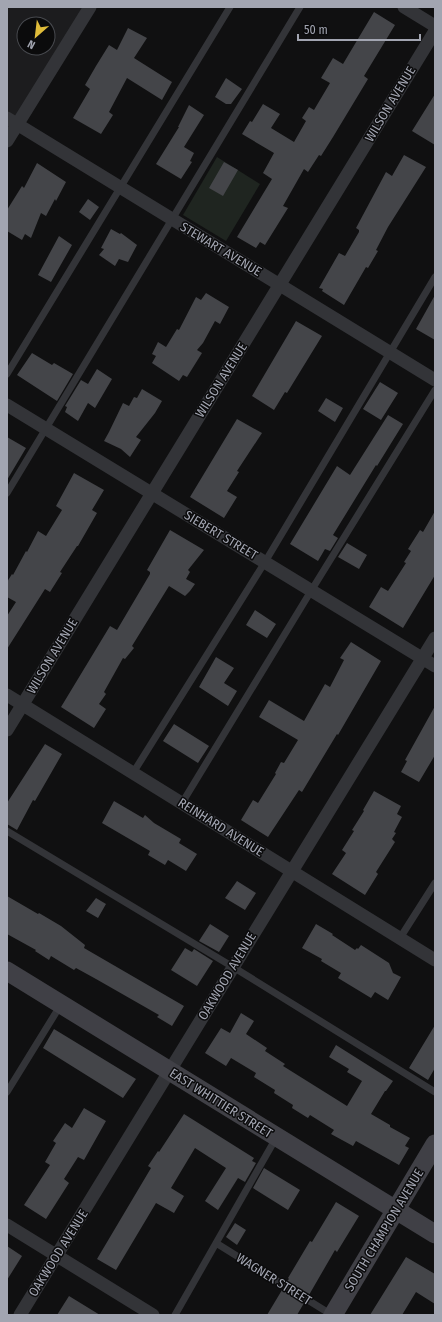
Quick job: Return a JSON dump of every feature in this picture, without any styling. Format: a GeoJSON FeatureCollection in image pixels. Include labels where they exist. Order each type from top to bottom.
{"type":"FeatureCollection","features":[{"type":"Feature","properties":{"kind":"street"},"geometry":{"type":"LineString","coordinates":[[7,141],[12,121],[90,7]]}},
{"type":"Feature","properties":{"kind":"street"},"geometry":{"type":"LineString","coordinates":[[404,7],[435,26]]}},
{"type":"Feature","properties":{"kind":"street","name":"WILSON AVENUE"},"geometry":{"type":"LineString","coordinates":[[7,730],[435,31]]}},
{"type":"Feature","properties":{"kind":"street","name":"STEWART AVENUE"},"geometry":{"type":"LineString","coordinates":[[12,121],[435,380]]}},
{"type":"Feature","properties":{"kind":"street","name":"SIEBERT STREET"},"geometry":{"type":"LineString","coordinates":[[7,405],[435,666]]}},
{"type":"Feature","properties":{"kind":"street","name":"OAKWOOD AVENUE"},"geometry":{"type":"LineString","coordinates":[[20,1315],[435,638]]}},
{"type":"Feature","properties":{"kind":"street","name":"REINHARD AVENUE"},"geometry":{"type":"LineString","coordinates":[[7,695],[435,960]]}},
{"type":"Feature","properties":{"kind":"street","name":"EAST WHITTIER STREET"},"geometry":{"type":"LineString","coordinates":[[8,974],[61,1004],[435,1234]]}},
{"type":"Feature","properties":{"kind":"street","name":"SOUTH CHAMPION AVENUE"},"geometry":{"type":"LineString","coordinates":[[332,1315],[435,1144]]}},
{"type":"Feature","properties":{"kind":"street"},"geometry":{"type":"LineString","coordinates":[[7,1225],[153,1315]]}},
{"type":"Feature","properties":{"kind":"lane"},"geometry":{"type":"LineString","coordinates":[[7,374],[230,7]]}},
{"type":"Feature","properties":{"kind":"lane"},"geometry":{"type":"LineString","coordinates":[[7,493],[300,7]]}},
{"type":"Feature","properties":{"kind":"lane"},"geometry":{"type":"LineString","coordinates":[[133,773],[265,562],[435,277]]}},
{"type":"Feature","properties":{"kind":"lane"},"geometry":{"type":"LineString","coordinates":[[182,803],[435,390]]}},
{"type":"Feature","properties":{"kind":"lane"},"geometry":{"type":"LineString","coordinates":[[7,831],[233,967],[435,1092]]}},
{"type":"Feature","properties":{"kind":"lane"},"geometry":{"type":"LineString","coordinates":[[400,938],[435,883]]}},
{"type":"Feature","properties":{"kind":"lane"},"geometry":{"type":"LineString","coordinates":[[7,1092],[61,1004]]}},
{"type":"Feature","properties":{"kind":"lane"},"geometry":{"type":"LineString","coordinates":[[175,1315],[277,1137]]}},
{"type":"Feature","properties":{"kind":"lane","name":"WAGNER STREET"},"geometry":{"type":"LineString","coordinates":[[216,1243],[332,1315]]}},
{"type":"Feature","properties":{"kind":"shaded area"},"geometry":{"type":"Polygon","coordinates":[[[7,7],[89,7],[16,125],[7,120],[7,7]]]}},
{"type":"Feature","properties":{"kind":"shaded area"},"geometry":{"type":"Polygon","coordinates":[[[217,157],[260,184],[226,241],[183,215],[217,157]]]}},
{"type":"Feature","properties":{"kind":"building"},"geometry":{"type":"Polygon","coordinates":[[[374,12],[395,25],[364,76],[368,79],[321,156],[319,155],[308,172],[304,169],[283,206],[288,208],[265,245],[260,242],[256,248],[237,237],[272,179],[263,173],[274,153],[242,134],[250,121],[252,122],[263,104],[280,114],[271,128],[294,142],[306,121],[302,118],[309,107],[314,110],[330,83],[321,78],[333,58],[343,64],[374,12]]]}},
{"type":"Feature","properties":{"kind":"building"},"geometry":{"type":"Polygon","coordinates":[[[128,28],[147,38],[134,58],[172,82],[162,100],[127,78],[109,112],[113,115],[101,134],[73,118],[90,89],[85,85],[96,66],[109,45],[117,50],[128,28]]]}},
{"type":"Feature","properties":{"kind":"building"},"geometry":{"type":"Polygon","coordinates":[[[226,78],[242,89],[231,104],[226,104],[215,97],[226,78]]]}},
{"type":"Feature","properties":{"kind":"building"},"geometry":{"type":"Polygon","coordinates":[[[435,94],[435,145],[412,131],[435,94]]]}},
{"type":"Feature","properties":{"kind":"building"},"geometry":{"type":"Polygon","coordinates":[[[189,105],[204,115],[184,147],[194,153],[190,161],[192,162],[181,179],[156,164],[179,127],[189,105]]]}},
{"type":"Feature","properties":{"kind":"building"},"geometry":{"type":"Polygon","coordinates":[[[404,155],[426,167],[388,227],[376,250],[378,251],[368,268],[366,267],[344,305],[322,291],[323,289],[319,288],[339,253],[345,256],[359,232],[356,228],[386,172],[392,176],[404,155]]]}},
{"type":"Feature","properties":{"kind":"building"},"geometry":{"type":"Polygon","coordinates":[[[224,162],[238,170],[223,196],[209,188],[224,162]]]}},
{"type":"Feature","properties":{"kind":"building"},"geometry":{"type":"Polygon","coordinates":[[[37,163],[66,182],[46,216],[41,213],[31,238],[25,234],[22,240],[7,231],[7,210],[22,186],[24,188],[37,163]]]}},
{"type":"Feature","properties":{"kind":"building"},"geometry":{"type":"Polygon","coordinates":[[[88,199],[99,207],[90,220],[79,212],[88,199]]]}},
{"type":"Feature","properties":{"kind":"building"},"geometry":{"type":"Polygon","coordinates":[[[111,229],[120,234],[121,233],[137,245],[128,262],[119,259],[115,266],[99,255],[104,249],[101,248],[111,229]]]}},
{"type":"Feature","properties":{"kind":"building"},"geometry":{"type":"Polygon","coordinates":[[[59,236],[72,245],[51,282],[38,275],[59,236]]]}},
{"type":"Feature","properties":{"kind":"building"},"geometry":{"type":"Polygon","coordinates":[[[206,293],[229,307],[220,324],[215,321],[203,343],[197,350],[202,353],[187,377],[183,375],[179,381],[152,363],[156,356],[152,354],[158,342],[166,347],[177,329],[179,330],[196,297],[201,300],[206,293]]]}},
{"type":"Feature","properties":{"kind":"building"},"geometry":{"type":"Polygon","coordinates":[[[435,295],[435,340],[416,329],[435,295]]]}},
{"type":"Feature","properties":{"kind":"building"},"geometry":{"type":"Polygon","coordinates":[[[296,321],[322,336],[287,393],[285,392],[274,410],[252,396],[296,321]]]}},
{"type":"Feature","properties":{"kind":"building"},"geometry":{"type":"Polygon","coordinates":[[[32,353],[52,365],[54,363],[73,374],[57,401],[17,375],[32,353]]]}},
{"type":"Feature","properties":{"kind":"building"},"geometry":{"type":"Polygon","coordinates":[[[97,369],[112,379],[95,408],[88,403],[78,421],[65,412],[67,407],[65,406],[81,380],[88,384],[97,369]]]}},
{"type":"Feature","properties":{"kind":"building"},"geometry":{"type":"Polygon","coordinates":[[[380,382],[398,393],[381,420],[363,409],[380,382]]]}},
{"type":"Feature","properties":{"kind":"building"},"geometry":{"type":"Polygon","coordinates":[[[142,389],[162,401],[155,413],[136,437],[141,440],[130,457],[121,449],[104,441],[123,403],[129,406],[134,397],[137,398],[142,389]]]}},
{"type":"Feature","properties":{"kind":"building"},"geometry":{"type":"Polygon","coordinates":[[[326,398],[343,408],[335,422],[318,411],[326,398]]]}},
{"type":"Feature","properties":{"kind":"building"},"geometry":{"type":"Polygon","coordinates":[[[388,415],[403,424],[333,535],[338,538],[330,551],[325,549],[318,561],[290,544],[337,466],[350,475],[388,415]]]}},
{"type":"Feature","properties":{"kind":"building"},"geometry":{"type":"Polygon","coordinates":[[[237,419],[262,433],[237,471],[239,472],[227,491],[237,497],[224,518],[190,497],[237,419]]]}},
{"type":"Feature","properties":{"kind":"building"},"geometry":{"type":"Polygon","coordinates":[[[7,437],[26,448],[7,480],[7,437]]]}},
{"type":"Feature","properties":{"kind":"building"},"geometry":{"type":"Polygon","coordinates":[[[74,473],[104,490],[92,510],[97,513],[78,546],[60,572],[62,573],[50,592],[45,589],[7,649],[7,616],[16,602],[7,597],[7,582],[12,574],[13,575],[26,551],[27,552],[38,531],[46,536],[62,510],[56,506],[74,473]]]}},
{"type":"Feature","properties":{"kind":"building"},"geometry":{"type":"Polygon","coordinates":[[[435,511],[435,575],[403,628],[369,607],[381,587],[388,591],[406,563],[404,562],[411,551],[408,549],[420,530],[423,532],[435,511]]]}},
{"type":"Feature","properties":{"kind":"building"},"geometry":{"type":"Polygon","coordinates":[[[170,530],[204,550],[188,570],[190,572],[186,579],[195,584],[185,596],[169,586],[132,646],[134,648],[125,659],[123,658],[104,692],[106,694],[99,704],[106,709],[94,728],[61,707],[110,626],[117,630],[150,574],[147,570],[170,530]]]}},
{"type":"Feature","properties":{"kind":"building"},"geometry":{"type":"Polygon","coordinates":[[[347,543],[367,555],[359,569],[338,557],[347,543]]]}},
{"type":"Feature","properties":{"kind":"building"},"geometry":{"type":"Polygon","coordinates":[[[255,610],[276,624],[267,638],[246,625],[255,610]]]}},
{"type":"Feature","properties":{"kind":"building"},"geometry":{"type":"Polygon","coordinates":[[[351,642],[381,661],[338,735],[337,734],[302,792],[299,790],[268,837],[241,820],[253,800],[258,803],[276,774],[275,773],[281,762],[284,763],[298,740],[259,717],[269,700],[304,721],[325,684],[330,687],[344,660],[340,658],[351,642]]]}},
{"type":"Feature","properties":{"kind":"building"},"geometry":{"type":"Polygon","coordinates":[[[216,657],[234,668],[224,683],[237,691],[228,706],[199,687],[216,657]]]}},
{"type":"Feature","properties":{"kind":"building"},"geometry":{"type":"Polygon","coordinates":[[[435,706],[435,755],[419,782],[401,772],[407,761],[405,760],[435,706]]]}},
{"type":"Feature","properties":{"kind":"building"},"geometry":{"type":"Polygon","coordinates":[[[174,724],[209,746],[198,763],[163,741],[174,724]]]}},
{"type":"Feature","properties":{"kind":"building"},"geometry":{"type":"Polygon","coordinates":[[[45,744],[62,754],[35,801],[33,800],[17,830],[7,824],[7,803],[45,744]]]}},
{"type":"Feature","properties":{"kind":"building"},"geometry":{"type":"Polygon","coordinates":[[[374,791],[401,806],[397,814],[402,817],[392,839],[395,842],[376,872],[378,874],[365,895],[332,874],[346,853],[342,850],[354,831],[352,830],[374,791]]]}},
{"type":"Feature","properties":{"kind":"building"},"geometry":{"type":"Polygon","coordinates":[[[114,801],[143,818],[145,815],[154,823],[181,839],[179,843],[197,854],[186,871],[168,860],[165,865],[148,855],[150,851],[102,823],[114,801]]]}},
{"type":"Feature","properties":{"kind":"building"},"geometry":{"type":"Polygon","coordinates":[[[237,881],[256,893],[245,910],[225,898],[237,881]]]}},
{"type":"Feature","properties":{"kind":"building"},"geometry":{"type":"Polygon","coordinates":[[[7,896],[61,926],[85,945],[84,948],[184,1006],[172,1026],[157,1017],[159,1015],[96,979],[76,968],[74,970],[51,956],[49,960],[35,951],[36,950],[7,934],[7,896]]]}},
{"type":"Feature","properties":{"kind":"building"},"geometry":{"type":"Polygon","coordinates":[[[96,898],[106,904],[98,918],[86,911],[96,898]]]}},
{"type":"Feature","properties":{"kind":"building"},"geometry":{"type":"Polygon","coordinates":[[[210,924],[229,936],[219,952],[199,941],[210,924]]]}},
{"type":"Feature","properties":{"kind":"building"},"geometry":{"type":"Polygon","coordinates":[[[316,924],[355,950],[361,945],[389,963],[393,973],[401,977],[388,1000],[375,992],[371,998],[338,978],[341,973],[321,961],[322,959],[302,948],[316,924]]]}},
{"type":"Feature","properties":{"kind":"building"},"geometry":{"type":"Polygon","coordinates":[[[185,948],[192,952],[194,949],[213,961],[197,986],[171,970],[185,948]]]}},
{"type":"Feature","properties":{"kind":"building"},"geometry":{"type":"Polygon","coordinates":[[[241,1013],[254,1021],[246,1034],[267,1048],[265,1051],[285,1064],[283,1066],[347,1106],[362,1081],[347,1072],[349,1069],[329,1057],[336,1045],[393,1081],[371,1114],[410,1138],[405,1146],[409,1148],[399,1165],[356,1141],[353,1146],[331,1134],[334,1130],[310,1115],[308,1118],[292,1108],[293,1105],[274,1093],[275,1090],[254,1077],[256,1073],[231,1058],[226,1066],[205,1053],[221,1028],[230,1033],[241,1013]]]}},
{"type":"Feature","properties":{"kind":"building"},"geometry":{"type":"Polygon","coordinates":[[[435,1025],[435,1068],[428,1080],[409,1068],[435,1025]]]}},
{"type":"Feature","properties":{"kind":"building"},"geometry":{"type":"Polygon","coordinates":[[[54,1029],[136,1079],[123,1098],[43,1048],[54,1029]]]}},
{"type":"Feature","properties":{"kind":"building"},"geometry":{"type":"Polygon","coordinates":[[[84,1108],[106,1121],[84,1160],[78,1157],[64,1179],[69,1183],[46,1219],[24,1205],[50,1165],[45,1162],[56,1143],[53,1141],[65,1123],[72,1128],[84,1108]]]}},
{"type":"Feature","properties":{"kind":"building"},"geometry":{"type":"Polygon","coordinates":[[[184,1114],[254,1158],[252,1161],[256,1163],[245,1182],[238,1178],[218,1210],[205,1201],[226,1168],[195,1148],[171,1188],[184,1196],[174,1213],[156,1203],[116,1270],[97,1259],[151,1168],[148,1166],[184,1114]]]}},
{"type":"Feature","properties":{"kind":"building"},"geometry":{"type":"Polygon","coordinates":[[[264,1168],[300,1190],[288,1210],[253,1188],[264,1168]]]}},
{"type":"Feature","properties":{"kind":"building"},"geometry":{"type":"Polygon","coordinates":[[[336,1202],[359,1216],[337,1252],[335,1250],[309,1295],[287,1281],[310,1241],[312,1242],[336,1202]]]}},
{"type":"Feature","properties":{"kind":"building"},"geometry":{"type":"Polygon","coordinates":[[[235,1223],[246,1230],[237,1245],[226,1237],[235,1223]]]}},
{"type":"Feature","properties":{"kind":"building"},"geometry":{"type":"Polygon","coordinates":[[[7,1246],[22,1256],[7,1280],[7,1246]]]}},
{"type":"Feature","properties":{"kind":"building"},"geometry":{"type":"Polygon","coordinates":[[[406,1257],[435,1274],[435,1304],[416,1292],[402,1315],[370,1315],[406,1257]]]}},
{"type":"Feature","properties":{"kind":"building"},"geometry":{"type":"Polygon","coordinates":[[[282,1290],[304,1303],[297,1315],[267,1315],[282,1290]]]}},
{"type":"Feature","properties":{"kind":"building"},"geometry":{"type":"Polygon","coordinates":[[[69,1296],[100,1315],[57,1315],[69,1296]]]}}]}
